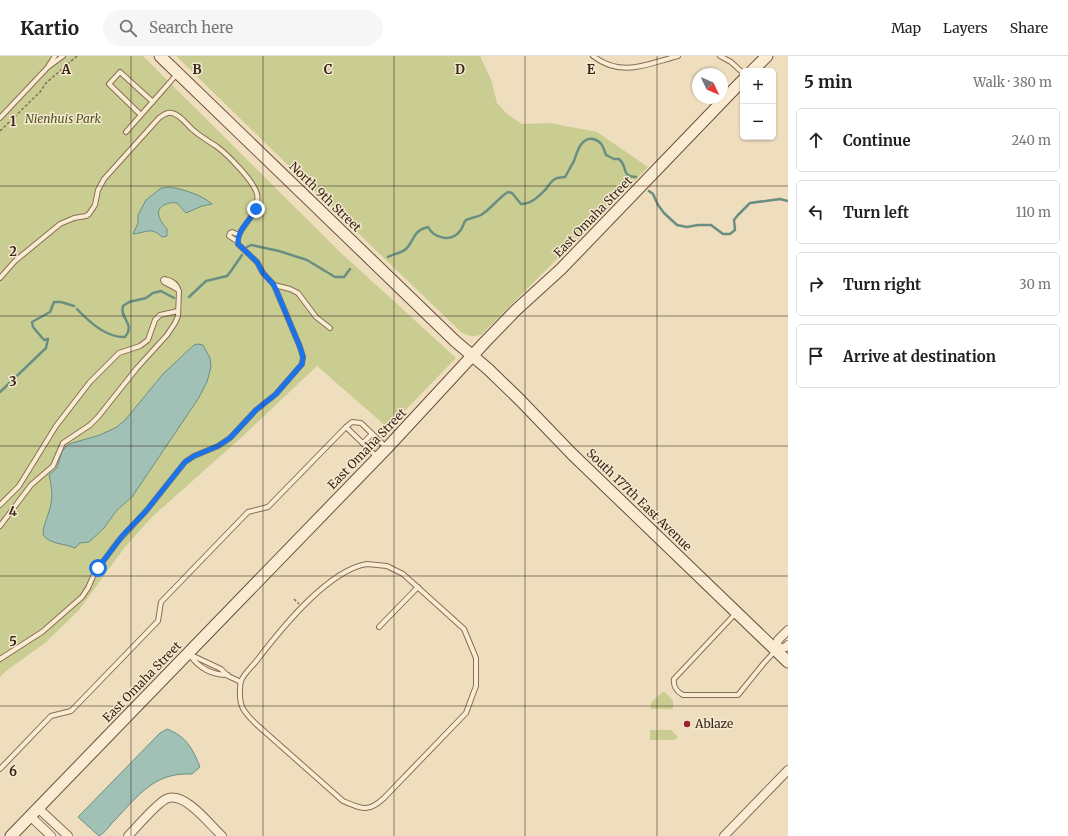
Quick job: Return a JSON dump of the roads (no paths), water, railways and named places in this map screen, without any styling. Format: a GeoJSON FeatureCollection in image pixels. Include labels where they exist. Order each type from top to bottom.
{"type":"FeatureCollection","features":[{"type":"Feature","properties":{"kind":"street","name":"North 9th Street"},"geometry":{"type":"LineString","coordinates":[[160,56],[473,356]]}},
{"type":"Feature","properties":{"kind":"street"},"geometry":{"type":"LineString","coordinates":[[755,68],[767,56]]}},
{"type":"Feature","properties":{"kind":"street","name":"East Omaha Street"},"geometry":{"type":"LineString","coordinates":[[11,836],[387,448],[516,310],[566,263],[740,83]]}},
{"type":"Feature","properties":{"kind":"street","name":"South 177th East Avenue"},"geometry":{"type":"LineString","coordinates":[[473,356],[520,400],[572,454],[788,662]]}},
{"type":"Feature","properties":{"kind":"street"},"geometry":{"type":"LineString","coordinates":[[788,630],[778,640],[776,650],[788,645]]}},
{"type":"Feature","properties":{"kind":"street"},"geometry":{"type":"LineString","coordinates":[[724,836],[788,770]]}},
{"type":"Feature","properties":{"kind":"street"},"geometry":{"type":"LineString","coordinates":[[128,836],[162,801],[171,797],[179,798],[188,802],[222,836]]}},
{"type":"Feature","properties":{"kind":"street"},"geometry":{"type":"LineString","coordinates":[[38,808],[68,836]]}},
{"type":"Feature","properties":{"kind":"street"},"geometry":{"type":"LineString","coordinates":[[30,816],[51,836]]}},
{"type":"Feature","properties":{"kind":"lane"},"geometry":{"type":"LineString","coordinates":[[48,67],[55,56]]}},
{"type":"Feature","properties":{"kind":"lane"},"geometry":{"type":"LineString","coordinates":[[0,118],[48,67],[63,56]]}},
{"type":"Feature","properties":{"kind":"lane"},"geometry":{"type":"LineString","coordinates":[[593,56],[610,66],[621,69],[632,68],[678,56]]}},
{"type":"Feature","properties":{"kind":"lane"},"geometry":{"type":"LineString","coordinates":[[720,56],[731,62],[740,70]]}},
{"type":"Feature","properties":{"kind":"lane"},"geometry":{"type":"LineString","coordinates":[[141,115],[108,84],[120,72],[152,102]]}},
{"type":"Feature","properties":{"kind":"lane"},"geometry":{"type":"LineString","coordinates":[[126,132],[178,73]]}},
{"type":"Feature","properties":{"kind":"lane"},"geometry":{"type":"LineString","coordinates":[[0,278],[15,261],[60,224],[89,214],[95,205],[98,190],[104,179],[159,118],[168,113],[173,113],[178,116],[193,130],[222,151],[255,187],[257,195],[256,209],[239,235],[237,241]]}},
{"type":"Feature","properties":{"kind":"lane"},"geometry":{"type":"LineString","coordinates":[[0,659],[42,632],[82,597],[95,572],[119,540],[146,511],[185,462],[194,456],[214,448],[230,438],[256,410],[276,394],[302,364],[303,357],[300,347],[274,285],[263,273],[257,262],[238,244],[237,241],[229,236],[232,232],[239,235]]}},
{"type":"Feature","properties":{"kind":"lane"},"geometry":{"type":"LineString","coordinates":[[274,285],[290,289],[298,293],[316,318],[330,328]]}},
{"type":"Feature","properties":{"kind":"lane"},"geometry":{"type":"LineString","coordinates":[[0,526],[31,485],[53,466],[63,443],[90,425],[98,417],[137,368],[167,335],[176,322],[179,291]]}},
{"type":"Feature","properties":{"kind":"lane"},"geometry":{"type":"LineString","coordinates":[[0,505],[19,486],[62,416],[90,382],[119,354],[140,346],[148,340],[155,320],[160,315],[178,311]]}},
{"type":"Feature","properties":{"kind":"lane"},"geometry":{"type":"LineString","coordinates":[[0,769],[51,716],[71,711],[158,621],[161,602],[248,512],[268,508],[352,422],[358,422],[387,448]]}},
{"type":"Feature","properties":{"kind":"lane"},"geometry":{"type":"LineString","coordinates":[[346,427],[378,457]]}},
{"type":"Feature","properties":{"kind":"lane"},"geometry":{"type":"LineString","coordinates":[[363,443],[372,434]]}},
{"type":"Feature","properties":{"kind":"lane"},"geometry":{"type":"LineString","coordinates":[[367,564],[387,566],[403,574],[464,629],[476,658],[476,686],[466,713],[378,803],[367,809],[357,807],[343,800],[244,713],[239,701],[241,682],[284,627],[313,597],[345,571],[367,564]]}},
{"type":"Feature","properties":{"kind":"lane"},"geometry":{"type":"LineString","coordinates":[[379,627],[418,587]]}},
{"type":"Feature","properties":{"kind":"lane"},"geometry":{"type":"LineString","coordinates":[[737,613],[674,679],[674,685],[678,691],[683,695],[738,695],[776,650]]}},
{"type":"Feature","properties":{"kind":"lane"},"geometry":{"type":"LineString","coordinates":[[188,653],[221,669],[228,676]]}},
{"type":"Feature","properties":{"kind":"lane"},"geometry":{"type":"LineString","coordinates":[[188,653],[203,669],[218,675],[228,676],[241,682]]}},
{"type":"Feature","properties":{"kind":"water"},"geometry":{"type":"Polygon","coordinates":[[[170,187],[192,193],[212,204],[202,206],[186,213],[177,203],[166,204],[159,210],[159,217],[167,229],[167,236],[162,237],[151,231],[133,234],[138,223],[138,215],[146,200],[161,188],[170,187]]]}},
{"type":"Feature","properties":{"kind":"water"},"geometry":{"type":"Polygon","coordinates":[[[194,345],[203,345],[210,358],[211,367],[207,382],[198,399],[132,497],[117,510],[104,528],[89,542],[80,543],[75,548],[50,541],[46,538],[43,535],[43,531],[52,500],[49,475],[57,468],[62,451],[69,444],[100,435],[117,427],[126,419],[163,374],[194,345]]]}},
{"type":"Feature","properties":{"kind":"water"},"geometry":{"type":"Polygon","coordinates":[[[167,729],[184,739],[195,754],[200,767],[192,774],[179,774],[167,777],[148,787],[99,836],[78,817],[160,733],[167,729]]]}},
{"type":"Feature","properties":{"kind":"waterway"},"geometry":{"type":"LineString","coordinates":[[388,257],[404,250],[409,246],[416,233],[428,227],[434,234],[443,238],[456,235],[461,230],[466,220],[481,215],[508,192],[512,193],[521,204],[529,203],[541,194],[554,180],[565,177],[580,146],[585,140],[593,139],[598,141],[602,145],[606,155],[614,159],[619,159],[624,165],[626,173],[636,177]]}},
{"type":"Feature","properties":{"kind":"waterway"},"geometry":{"type":"LineString","coordinates":[[649,191],[653,194],[664,213],[677,225],[687,227],[711,225],[723,234],[730,234],[735,230],[734,220],[750,203],[780,199],[788,201]]}},
{"type":"Feature","properties":{"kind":"waterway"},"geometry":{"type":"LineString","coordinates":[[247,247],[251,245],[279,251],[307,260],[335,277],[344,277],[350,269]]}},
{"type":"Feature","properties":{"kind":"waterway"},"geometry":{"type":"LineString","coordinates":[[189,297],[206,281],[227,276],[242,255]]}},
{"type":"Feature","properties":{"kind":"waterway"},"geometry":{"type":"LineString","coordinates":[[77,309],[93,324],[105,332],[118,337],[125,337],[129,328],[123,314],[123,306],[129,302],[146,298],[153,293],[161,291],[174,298]]}},
{"type":"Feature","properties":{"kind":"waterway"},"geometry":{"type":"LineString","coordinates":[[0,392],[46,348],[48,339],[44,340],[33,327],[32,322],[50,312],[54,302],[61,302],[74,306]]}},
{"type":"Feature","properties":{"kind":"place","name":"Ablaze"},"geometry":{"type":"Point","coordinates":[687,724]}},
{"type":"Feature","properties":{"kind":"park label","name":"Nienhuis Park"},"geometry":{"type":"Point","coordinates":[63,119]}}]}
